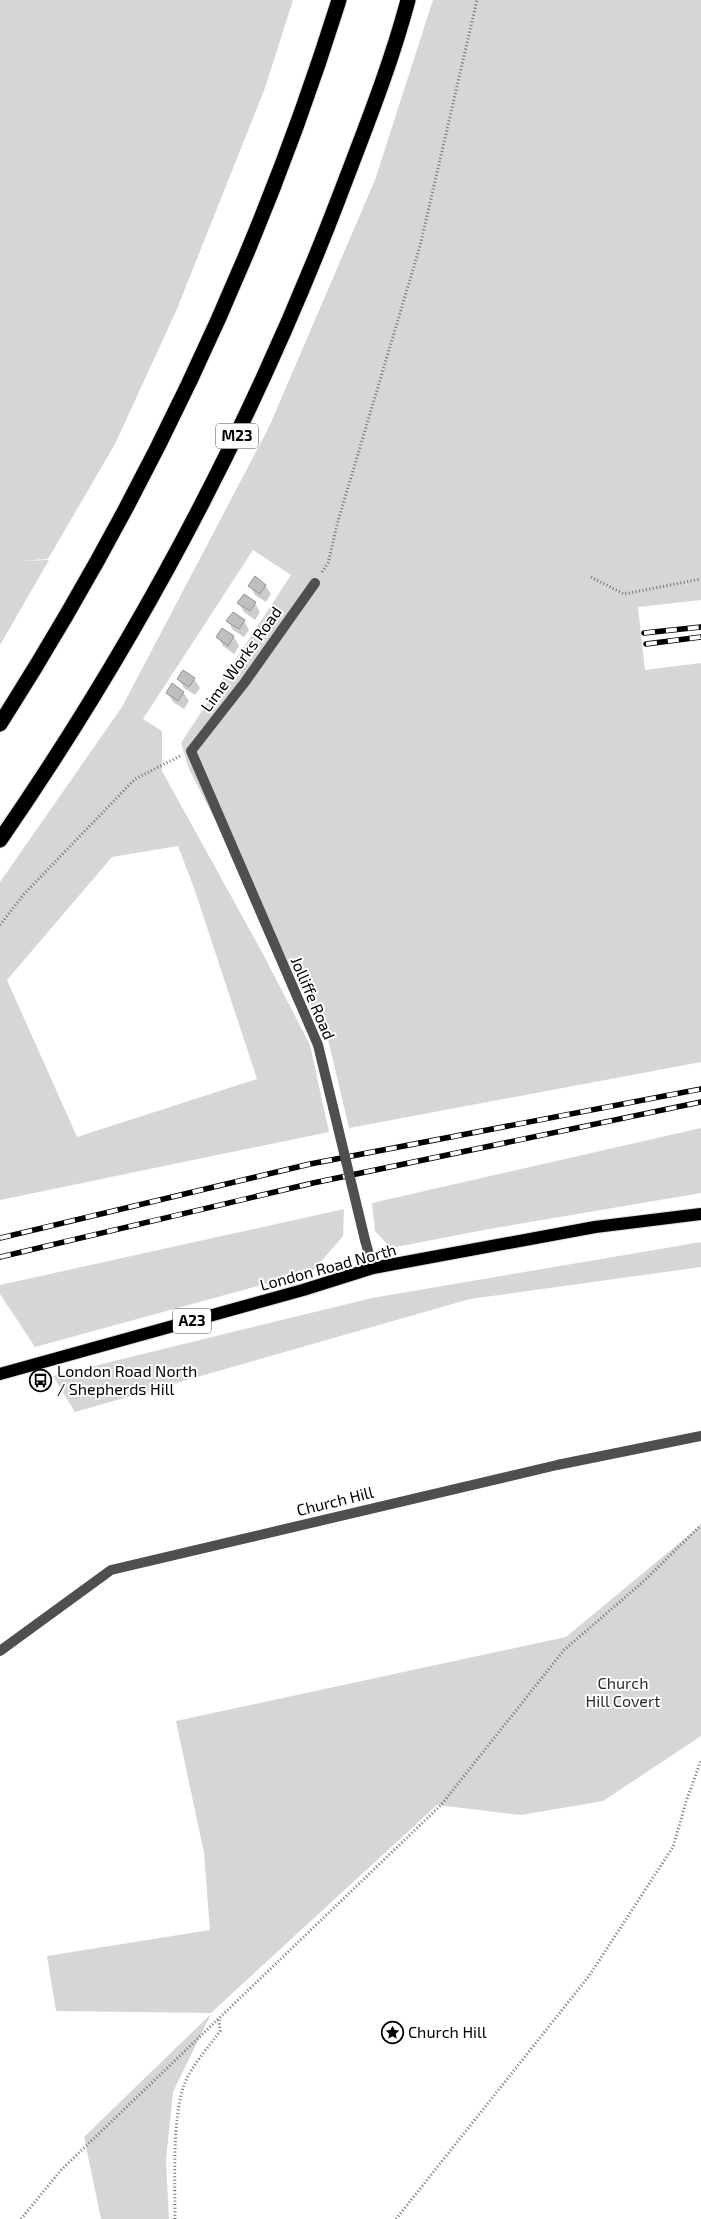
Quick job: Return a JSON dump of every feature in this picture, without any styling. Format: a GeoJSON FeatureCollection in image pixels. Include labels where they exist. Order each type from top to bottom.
{"type":"FeatureCollection","features":[{"type":"Feature","properties":{"kind":"highway"},"geometry":{"type":"LineString","coordinates":[[0,724],[72,608],[178,409],[267,205],[295,131],[339,0]]}},
{"type":"Feature","properties":{"kind":"highway","name":"M23"},"geometry":{"type":"LineString","coordinates":[[0,840],[48,769],[126,642],[197,515],[237,436],[270,364],[328,226],[382,82],[408,0]]}},
{"type":"Feature","properties":{"kind":"main road","name":"London Road North"},"geometry":{"type":"LineString","coordinates":[[0,1374],[303,1290],[373,1268],[595,1227],[701,1214]]}},
{"type":"Feature","properties":{"kind":"street","name":"Lime Works Road"},"geometry":{"type":"LineString","coordinates":[[190,751],[246,682],[315,583]]}},
{"type":"Feature","properties":{"kind":"street","name":"Jolliffe Road"},"geometry":{"type":"LineString","coordinates":[[190,751],[318,1045],[373,1268]]}},
{"type":"Feature","properties":{"kind":"street","name":"Church Hill"},"geometry":{"type":"LineString","coordinates":[[0,1651],[111,1570],[556,1465],[701,1436]]}},
{"type":"Feature","properties":{"kind":"path"},"geometry":{"type":"LineString","coordinates":[[328,563],[341,511],[420,246],[478,0]]}},
{"type":"Feature","properties":{"kind":"path"},"geometry":{"type":"LineString","coordinates":[[592,577],[624,594],[701,579]]}},
{"type":"Feature","properties":{"kind":"path"},"geometry":{"type":"LineString","coordinates":[[0,925],[24,894],[135,779],[190,751]]}},
{"type":"Feature","properties":{"kind":"path"},"geometry":{"type":"LineString","coordinates":[[21,2219],[61,2170],[441,1805],[564,1650],[644,1581],[701,1526]]}},
{"type":"Feature","properties":{"kind":"path"},"geometry":{"type":"LineString","coordinates":[[396,2219],[589,1976],[673,1847],[701,1760]]}},
{"type":"Feature","properties":{"kind":"path"},"geometry":{"type":"LineString","coordinates":[[175,2219],[174,2161],[184,2086],[196,2064],[220,2031],[219,2019]]}},
{"type":"Feature","properties":{"kind":"green space"},"geometry":{"type":"Polygon","coordinates":[[[0,0],[293,0],[265,88],[177,309],[115,444],[48,559],[19,561],[49,560],[0,645],[0,0]]]}},
{"type":"Feature","properties":{"kind":"green space"},"geometry":{"type":"Polygon","coordinates":[[[433,0],[701,0],[701,600],[638,607],[645,670],[701,663],[701,1062],[349,1128],[328,1039],[189,769],[181,743],[291,575],[253,550],[143,719],[162,731],[162,771],[263,954],[310,1045],[329,1132],[0,1200],[0,882],[122,707],[269,427],[375,180],[433,0]],[[178,846],[112,857],[7,980],[77,1137],[257,1079],[194,888],[178,846]]]}},
{"type":"Feature","properties":{"kind":"green space"},"geometry":{"type":"Polygon","coordinates":[[[701,1128],[701,1193],[489,1229],[391,1248],[375,1231],[372,1203],[701,1128]]]}},
{"type":"Feature","properties":{"kind":"green space"},"geometry":{"type":"Polygon","coordinates":[[[344,1209],[343,1236],[313,1271],[35,1347],[0,1294],[0,1285],[344,1209]]]}},
{"type":"Feature","properties":{"kind":"green space"},"geometry":{"type":"Polygon","coordinates":[[[701,1242],[701,1267],[470,1299],[75,1412],[53,1376],[372,1298],[701,1242]]]}},
{"type":"Feature","properties":{"kind":"green space","name":"Church Hill Covert"},"geometry":{"type":"Polygon","coordinates":[[[701,1525],[701,1736],[603,1801],[521,1815],[437,1805],[212,2013],[56,2011],[47,1956],[210,1930],[204,1853],[176,1721],[566,1637],[701,1525]]]}},
{"type":"Feature","properties":{"kind":"green space"},"geometry":{"type":"Polygon","coordinates":[[[211,2014],[173,2092],[166,2160],[169,2219],[101,2219],[84,2137],[211,2014]]]}},
{"type":"Feature","properties":{"kind":"building"},"geometry":{"type":"Polygon","coordinates":[[[255,576],[266,585],[260,594],[248,586],[255,576]]]}},
{"type":"Feature","properties":{"kind":"building"},"geometry":{"type":"Polygon","coordinates":[[[244,594],[256,602],[250,611],[237,603],[244,594]]]}},
{"type":"Feature","properties":{"kind":"building"},"geometry":{"type":"Polygon","coordinates":[[[233,612],[245,620],[239,629],[226,621],[233,612]]]}},
{"type":"Feature","properties":{"kind":"building"},"geometry":{"type":"Polygon","coordinates":[[[222,628],[234,636],[228,646],[216,637],[222,628]]]}},
{"type":"Feature","properties":{"kind":"building"},"geometry":{"type":"Polygon","coordinates":[[[183,670],[195,678],[189,687],[177,679],[183,670]]]}},
{"type":"Feature","properties":{"kind":"building"},"geometry":{"type":"Polygon","coordinates":[[[172,683],[184,692],[178,701],[166,693],[172,683]]]}},
{"type":"Feature","properties":{"kind":"railway"},"geometry":{"type":"LineString","coordinates":[[644,633],[701,627]]}},
{"type":"Feature","properties":{"kind":"railway"},"geometry":{"type":"LineString","coordinates":[[646,644],[701,637]]}},
{"type":"Feature","properties":{"kind":"railway"},"geometry":{"type":"LineString","coordinates":[[0,1238],[310,1164],[701,1089]]}},
{"type":"Feature","properties":{"kind":"railway"},"geometry":{"type":"LineString","coordinates":[[0,1257],[313,1183],[701,1102]]}},
{"type":"Feature","properties":{"kind":"place","name":"London Road North / Shepherds Hill"},"geometry":{"type":"Point","coordinates":[41,1380]}},
{"type":"Feature","properties":{"kind":"place","name":"Church Hill"},"geometry":{"type":"Point","coordinates":[392,2032]}}]}
